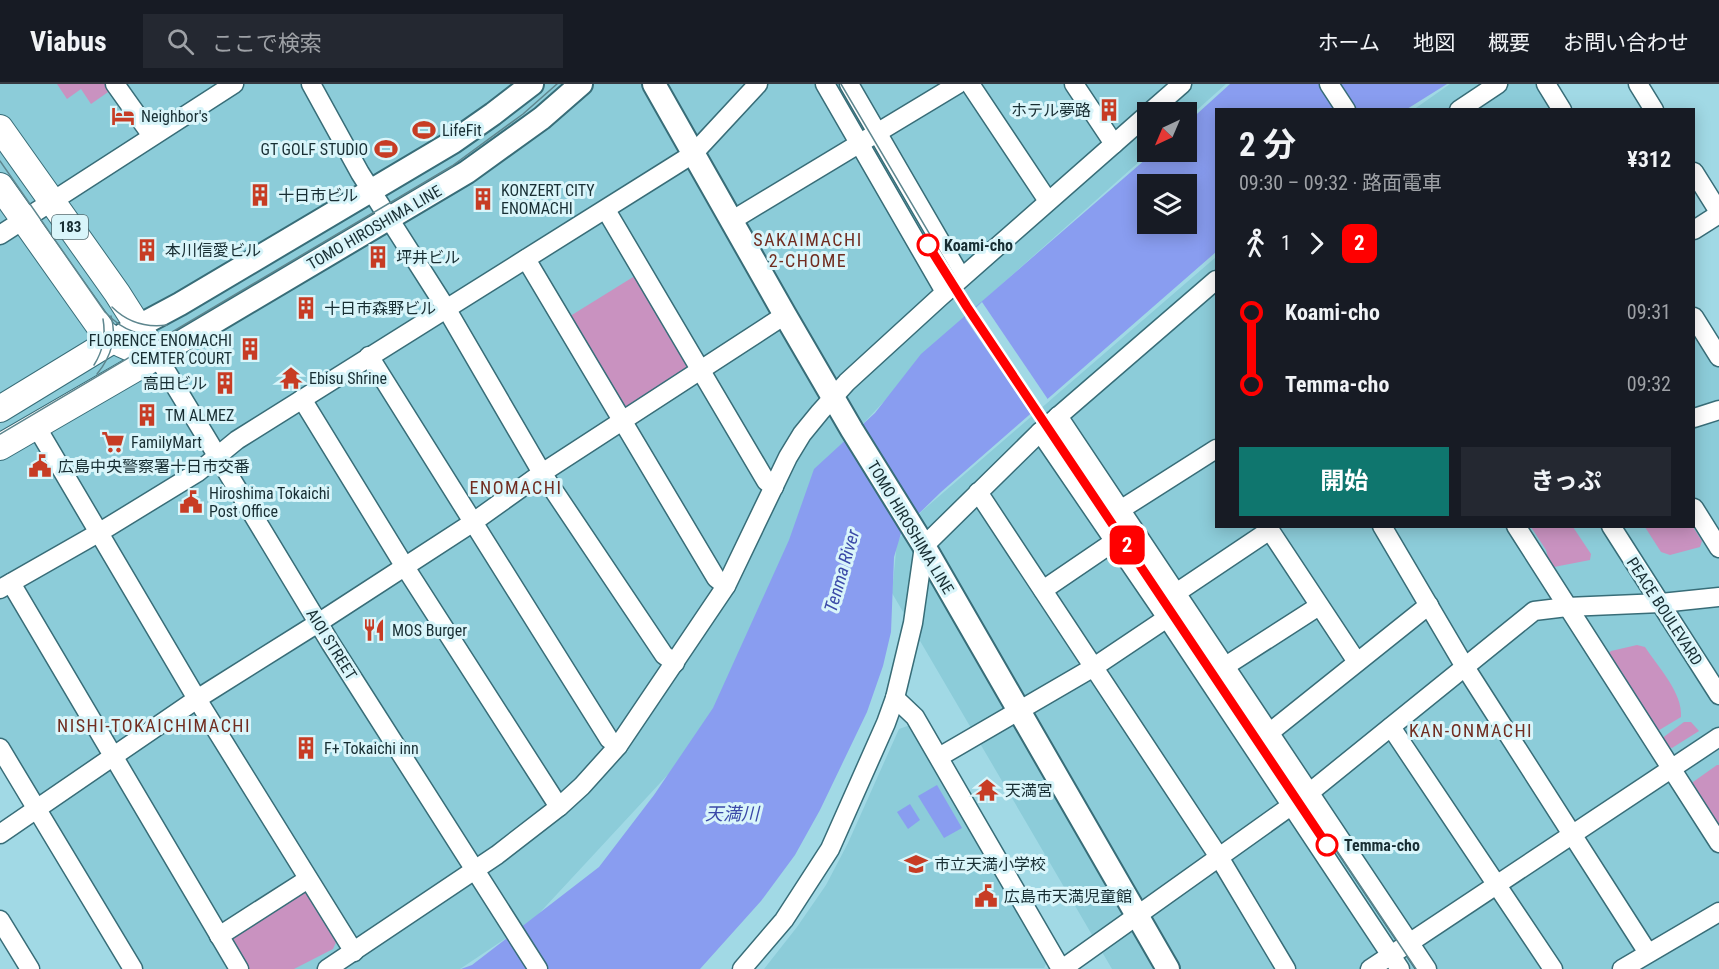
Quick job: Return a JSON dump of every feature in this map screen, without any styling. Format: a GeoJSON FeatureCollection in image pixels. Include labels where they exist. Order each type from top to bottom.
{"type":"FeatureCollection","features":[{"type":"Feature","properties":{"kind":"highway","name":"AIOI STREET"},"geometry":{"type":"LineString","coordinates":[[0,128],[139,326],[157,356]]}},
{"type":"Feature","properties":{"kind":"highway","name":"183"},"geometry":{"type":"LineString","coordinates":[[0,186],[104,333],[131,349],[157,356]]}},
{"type":"Feature","properties":{"kind":"highway"},"geometry":{"type":"LineString","coordinates":[[0,409],[113,340]]}},
{"type":"Feature","properties":{"kind":"highway"},"geometry":{"type":"LineString","coordinates":[[0,447],[157,356]]}},
{"type":"Feature","properties":{"kind":"main road","name":"TOMO HIROSHIMA LINE"},"geometry":{"type":"LineString","coordinates":[[113,340],[453,142],[532,84]]}},
{"type":"Feature","properties":{"kind":"main road","name":"TOMO HIROSHIMA LINE"},"geometry":{"type":"LineString","coordinates":[[157,356],[490,157],[542,118],[581,84]]}},
{"type":"Feature","properties":{"kind":"main road","name":"TOMO HIROSHIMA LINE"},"geometry":{"type":"LineString","coordinates":[[654,84],[833,398],[924,546],[1168,969]]}},
{"type":"Feature","properties":{"kind":"street"},"geometry":{"type":"LineString","coordinates":[[115,84],[152,136]]}},
{"type":"Feature","properties":{"kind":"street"},"geometry":{"type":"LineString","coordinates":[[0,235],[152,136],[212,90],[234,84]]}},
{"type":"Feature","properties":{"kind":"street"},"geometry":{"type":"LineString","coordinates":[[311,84],[542,473],[664,655],[675,663]]}},
{"type":"Feature","properties":{"kind":"street"},"geometry":{"type":"LineString","coordinates":[[239,969],[113,756],[5,586],[100,532],[198,472],[237,440],[693,154],[758,84]]}},
{"type":"Feature","properties":{"kind":"street"},"geometry":{"type":"LineString","coordinates":[[825,84],[945,292]]}},
{"type":"Feature","properties":{"kind":"street"},"geometry":{"type":"LineString","coordinates":[[849,84],[961,277]]}},
{"type":"Feature","properties":{"kind":"street"},"geometry":{"type":"LineString","coordinates":[[731,221],[958,84]]}},
{"type":"Feature","properties":{"kind":"street"},"geometry":{"type":"LineString","coordinates":[[970,84],[1048,201]]}},
{"type":"Feature","properties":{"kind":"street"},"geometry":{"type":"LineString","coordinates":[[1074,84],[1114,144]]}},
{"type":"Feature","properties":{"kind":"street"},"geometry":{"type":"LineString","coordinates":[[1162,102],[1182,84]]}},
{"type":"Feature","properties":{"kind":"street"},"geometry":{"type":"LineString","coordinates":[[1329,84],[1345,108]]}},
{"type":"Feature","properties":{"kind":"street"},"geometry":{"type":"LineString","coordinates":[[1462,108],[1498,84]]}},
{"type":"Feature","properties":{"kind":"street"},"geometry":{"type":"LineString","coordinates":[[1546,84],[1561,108]]}},
{"type":"Feature","properties":{"kind":"street"},"geometry":{"type":"LineString","coordinates":[[1638,84],[1653,108]]}},
{"type":"Feature","properties":{"kind":"street"},"geometry":{"type":"LineString","coordinates":[[327,969],[474,871],[559,807],[582,786],[618,746],[726,586],[788,457],[802,434],[847,382],[961,277],[1137,124]]}},
{"type":"Feature","properties":{"kind":"street"},"geometry":{"type":"LineString","coordinates":[[1695,174],[1719,213],[1695,229]]}},
{"type":"Feature","properties":{"kind":"street"},"geometry":{"type":"LineString","coordinates":[[606,210],[766,481],[774,487]]}},
{"type":"Feature","properties":{"kind":"street"},"geometry":{"type":"LineString","coordinates":[[526,259],[716,578],[726,586]]}},
{"type":"Feature","properties":{"kind":"street"},"geometry":{"type":"LineString","coordinates":[[742,969],[784,920],[830,849],[857,791],[896,698],[913,623],[924,546],[1040,432],[1215,281]]}},
{"type":"Feature","properties":{"kind":"street"},"geometry":{"type":"LineString","coordinates":[[0,834],[197,699],[405,567],[542,473],[785,315]]}},
{"type":"Feature","properties":{"kind":"street"},"geometry":{"type":"LineString","coordinates":[[1695,319],[1719,357]]}},
{"type":"Feature","properties":{"kind":"street","name":"AIOI STREET"},"geometry":{"type":"LineString","coordinates":[[157,356],[318,623],[538,969]]}},
{"type":"Feature","properties":{"kind":"street"},"geometry":{"type":"LineString","coordinates":[[369,357],[609,739],[618,746]]}},
{"type":"Feature","properties":{"kind":"street"},"geometry":{"type":"LineString","coordinates":[[302,399],[405,567],[559,807]]}},
{"type":"Feature","properties":{"kind":"street"},"geometry":{"type":"LineString","coordinates":[[1695,418],[1719,410]]}},
{"type":"Feature","properties":{"kind":"street"},"geometry":{"type":"LineString","coordinates":[[1058,416],[1426,969]]}},
{"type":"Feature","properties":{"kind":"street"},"geometry":{"type":"LineString","coordinates":[[36,426],[197,699],[354,952]]}},
{"type":"Feature","properties":{"kind":"street"},"geometry":{"type":"LineString","coordinates":[[1040,432],[1167,618],[1395,962]]}},
{"type":"Feature","properties":{"kind":"street"},"geometry":{"type":"LineString","coordinates":[[1120,510],[1215,449]]}},
{"type":"Feature","properties":{"kind":"street"},"geometry":{"type":"LineString","coordinates":[[978,492],[1220,857],[1286,969]]}},
{"type":"Feature","properties":{"kind":"street"},"geometry":{"type":"LineString","coordinates":[[1695,510],[1719,548]]}},
{"type":"Feature","properties":{"kind":"street"},"geometry":{"type":"LineString","coordinates":[[939,757],[1094,667],[1167,618],[1180,600],[1269,528],[1357,662]]}},
{"type":"Feature","properties":{"kind":"street"},"geometry":{"type":"LineString","coordinates":[[1383,528],[1466,668],[1648,953]]}},
{"type":"Feature","properties":{"kind":"street"},"geometry":{"type":"LineString","coordinates":[[1517,528],[1719,843]]}},
{"type":"Feature","properties":{"kind":"street","name":"PEACE BOULEVARD"},"geometry":{"type":"LineString","coordinates":[[1612,528],[1719,695]]}},
{"type":"Feature","properties":{"kind":"street"},"geometry":{"type":"LineString","coordinates":[[1043,590],[1115,541]]}},
{"type":"Feature","properties":{"kind":"street"},"geometry":{"type":"LineString","coordinates":[[896,698],[915,717],[1061,969],[1309,793],[1534,611],[1567,606],[1661,603],[1719,597]]}},
{"type":"Feature","properties":{"kind":"street"},"geometry":{"type":"LineString","coordinates":[[1269,733],[1429,605]]}},
{"type":"Feature","properties":{"kind":"street"},"geometry":{"type":"LineString","coordinates":[[1224,667],[1320,606]]}},
{"type":"Feature","properties":{"kind":"street"},"geometry":{"type":"LineString","coordinates":[[1391,727],[1553,969]]}},
{"type":"Feature","properties":{"kind":"street"},"geometry":{"type":"LineString","coordinates":[[1370,969],[1395,962],[1409,943],[1719,737]]}},
{"type":"Feature","properties":{"kind":"street"},"geometry":{"type":"LineString","coordinates":[[0,748],[134,969]]}},
{"type":"Feature","properties":{"kind":"street"},"geometry":{"type":"LineString","coordinates":[[219,936],[308,879]]}},
{"type":"Feature","properties":{"kind":"street"},"geometry":{"type":"LineString","coordinates":[[1622,969],[1719,912]]}},
{"type":"Feature","properties":{"kind":"street"},"geometry":{"type":"LineString","coordinates":[[0,920],[30,969]]}},
{"type":"Feature","properties":{"kind":"shaded area"},"geometry":{"type":"Polygon","coordinates":[[[0,84],[1226,84],[1197,110],[1197,102],[1137,102],[1139,162],[957,324],[826,463],[754,631],[725,691],[674,768],[533,920],[460,969],[134,969],[0,748],[0,84]]]}},
{"type":"Feature","properties":{"kind":"shaded area"},"geometry":{"type":"Polygon","coordinates":[[[57,84],[107,84],[111,90],[91,104],[81,89],[67,99],[57,84]]]}},
{"type":"Feature","properties":{"kind":"shaded area"},"geometry":{"type":"Polygon","coordinates":[[[1450,84],[1545,84],[1560,108],[1416,108],[1450,84]]]}},
{"type":"Feature","properties":{"kind":"shaded area"},"geometry":{"type":"Polygon","coordinates":[[[1215,258],[1215,528],[1695,528],[1695,320],[1719,358],[1719,969],[1112,969],[892,593],[897,541],[922,511],[1215,258]]]}},
{"type":"Feature","properties":{"kind":"shaded area"},"geometry":{"type":"Polygon","coordinates":[[[638,274],[688,360],[686,368],[626,409],[620,406],[567,318],[638,274]]]}},
{"type":"Feature","properties":{"kind":"shaded area"},"geometry":{"type":"Polygon","coordinates":[[[1532,528],[1574,528],[1591,554],[1590,560],[1554,567],[1532,528]]]}},
{"type":"Feature","properties":{"kind":"shaded area"},"geometry":{"type":"Polygon","coordinates":[[[1646,528],[1694,528],[1702,541],[1700,547],[1670,555],[1661,552],[1646,528]]]}},
{"type":"Feature","properties":{"kind":"shaded area"},"geometry":{"type":"Polygon","coordinates":[[[1637,645],[1645,647],[1663,672],[1681,708],[1681,717],[1656,732],[1607,655],[1611,651],[1637,645]]]}},
{"type":"Feature","properties":{"kind":"shaded area"},"geometry":{"type":"Polygon","coordinates":[[[1684,722],[1691,722],[1699,731],[1672,748],[1666,746],[1661,739],[1684,722]]]}},
{"type":"Feature","properties":{"kind":"shaded area","name":"市立天満小学校"},"geometry":{"type":"Polygon","coordinates":[[[913,724],[1049,958],[1044,968],[764,969],[826,885],[848,843],[899,729],[913,724]]]}},
{"type":"Feature","properties":{"kind":"shaded area"},"geometry":{"type":"Polygon","coordinates":[[[1719,765],[1719,829],[1692,787],[1693,782],[1719,765]]]}},
{"type":"Feature","properties":{"kind":"shaded area"},"geometry":{"type":"Polygon","coordinates":[[[307,890],[337,940],[333,949],[294,969],[245,969],[228,934],[307,890]]]}},
{"type":"Feature","properties":{"kind":"water","name":"天満川"},"geometry":{"type":"Polygon","coordinates":[[[1230,84],[1447,84],[1409,108],[1215,108],[1215,253],[941,492],[902,530],[894,557],[891,632],[883,666],[867,712],[820,810],[795,855],[761,901],[700,969],[461,969],[472,965],[599,867],[654,795],[713,708],[789,540],[814,469],[875,413],[921,354],[1142,162],[1197,162],[1197,114],[1230,84]]]}},
{"type":"Feature","properties":{"kind":"water"},"geometry":{"type":"Polygon","coordinates":[[[937,785],[962,828],[944,838],[918,796],[937,785]]]}},
{"type":"Feature","properties":{"kind":"water"},"geometry":{"type":"Polygon","coordinates":[[[910,804],[920,820],[908,829],[897,812],[910,804]]]}},
{"type":"Feature","properties":{"kind":"pier"},"geometry":{"type":"Polygon","coordinates":[[[982,302],[1049,401],[1032,416],[965,318],[982,302]]]}},
{"type":"Feature","properties":{"kind":"tram line"},"geometry":{"type":"LineString","coordinates":[[0,434],[452,166],[523,114],[557,84]]}},
{"type":"Feature","properties":{"kind":"tram line"},"geometry":{"type":"LineString","coordinates":[[841,84],[971,304],[1416,969]]}},
{"type":"Feature","properties":{"kind":"tram line"},"geometry":{"type":"LineString","coordinates":[[0,161],[105,312],[119,324],[133,331],[149,334],[167,332]]}},
{"type":"Feature","properties":{"kind":"tram line","name":"2"},"geometry":{"type":"LineString","coordinates":[[928,245],[967,307],[1327,845]]}},
{"type":"Feature","properties":{"kind":"tram line"},"geometry":{"type":"LineString","coordinates":[[112,307],[124,317],[137,323],[151,326],[167,325]]}},
{"type":"Feature","properties":{"kind":"tram line"},"geometry":{"type":"LineString","coordinates":[[97,374],[112,347],[111,316]]}},
{"type":"Feature","properties":{"kind":"tram line"},"geometry":{"type":"LineString","coordinates":[[94,365],[103,343],[103,319]]}},
{"type":"Feature","properties":{"kind":"place","name":"ホテル夢路"},"geometry":{"type":"Point","coordinates":[1109,110]}},
{"type":"Feature","properties":{"kind":"place","name":"Neighbor's"},"geometry":{"type":"Point","coordinates":[123,116]}},
{"type":"Feature","properties":{"kind":"place","name":"LifeFit"},"geometry":{"type":"Point","coordinates":[424,130]}},
{"type":"Feature","properties":{"kind":"place","name":"GT GOLF STUDIO"},"geometry":{"type":"Point","coordinates":[386,149]}},
{"type":"Feature","properties":{"kind":"place","name":"十日市ビル"},"geometry":{"type":"Point","coordinates":[260,195]}},
{"type":"Feature","properties":{"kind":"place","name":"KONZERT CITY ENOMACHI"},"geometry":{"type":"Point","coordinates":[483,199]}},
{"type":"Feature","properties":{"kind":"place","name":"Koami-cho"},"geometry":{"type":"Point","coordinates":[928,245]}},
{"type":"Feature","properties":{"kind":"place","name":"本川信愛ビル"},"geometry":{"type":"Point","coordinates":[147,250]}},
{"type":"Feature","properties":{"kind":"place","name":"坪井ビル"},"geometry":{"type":"Point","coordinates":[378,257]}},
{"type":"Feature","properties":{"kind":"place","name":"十日市森野ビル"},"geometry":{"type":"Point","coordinates":[306,308]}},
{"type":"Feature","properties":{"kind":"place","name":"FLORENCE ENOMACHI CEMTER COURT"},"geometry":{"type":"Point","coordinates":[250,349]}},
{"type":"Feature","properties":{"kind":"place","name":"Ebisu Shrine"},"geometry":{"type":"Point","coordinates":[291,378]}},
{"type":"Feature","properties":{"kind":"place","name":"高田ビル"},"geometry":{"type":"Point","coordinates":[225,383]}},
{"type":"Feature","properties":{"kind":"place","name":"TM ALMEZ"},"geometry":{"type":"Point","coordinates":[147,415]}},
{"type":"Feature","properties":{"kind":"place","name":"FamilyMart"},"geometry":{"type":"Point","coordinates":[113,442]}},
{"type":"Feature","properties":{"kind":"place","name":"広島中央警察署十日市交番"},"geometry":{"type":"Point","coordinates":[40,466]}},
{"type":"Feature","properties":{"kind":"place","name":"Hiroshima Tokaichi Post Office"},"geometry":{"type":"Point","coordinates":[191,502]}},
{"type":"Feature","properties":{"kind":"place","name":"MOS Burger"},"geometry":{"type":"Point","coordinates":[374,630]}},
{"type":"Feature","properties":{"kind":"place","name":"F+ Tokaichi inn"},"geometry":{"type":"Point","coordinates":[306,748]}},
{"type":"Feature","properties":{"kind":"place","name":"天満宮"},"geometry":{"type":"Point","coordinates":[987,790]}},
{"type":"Feature","properties":{"kind":"place","name":"Temma-cho"},"geometry":{"type":"Point","coordinates":[1327,845]}},
{"type":"Feature","properties":{"kind":"place","name":"市立天満小学校"},"geometry":{"type":"Point","coordinates":[916,864]}},
{"type":"Feature","properties":{"kind":"place","name":"広島市天満児童館"},"geometry":{"type":"Point","coordinates":[986,896]}},
{"type":"Feature","properties":{"kind":"district","name":"SAKAIMACHI 2-CHOME"},"geometry":{"type":"Point","coordinates":[808,250]}},
{"type":"Feature","properties":{"kind":"district","name":"ENOMACHI"},"geometry":{"type":"Point","coordinates":[516,488]}},
{"type":"Feature","properties":{"kind":"district","name":"NISHI-TOKAICHIMACHI"},"geometry":{"type":"Point","coordinates":[154,726]}},
{"type":"Feature","properties":{"kind":"district","name":"KAN-ONMACHI"},"geometry":{"type":"Point","coordinates":[1471,731]}},
{"type":"Feature","properties":{"kind":"water label","name":"Tenma River"},"geometry":{"type":"Point","coordinates":[842,571]}}]}
